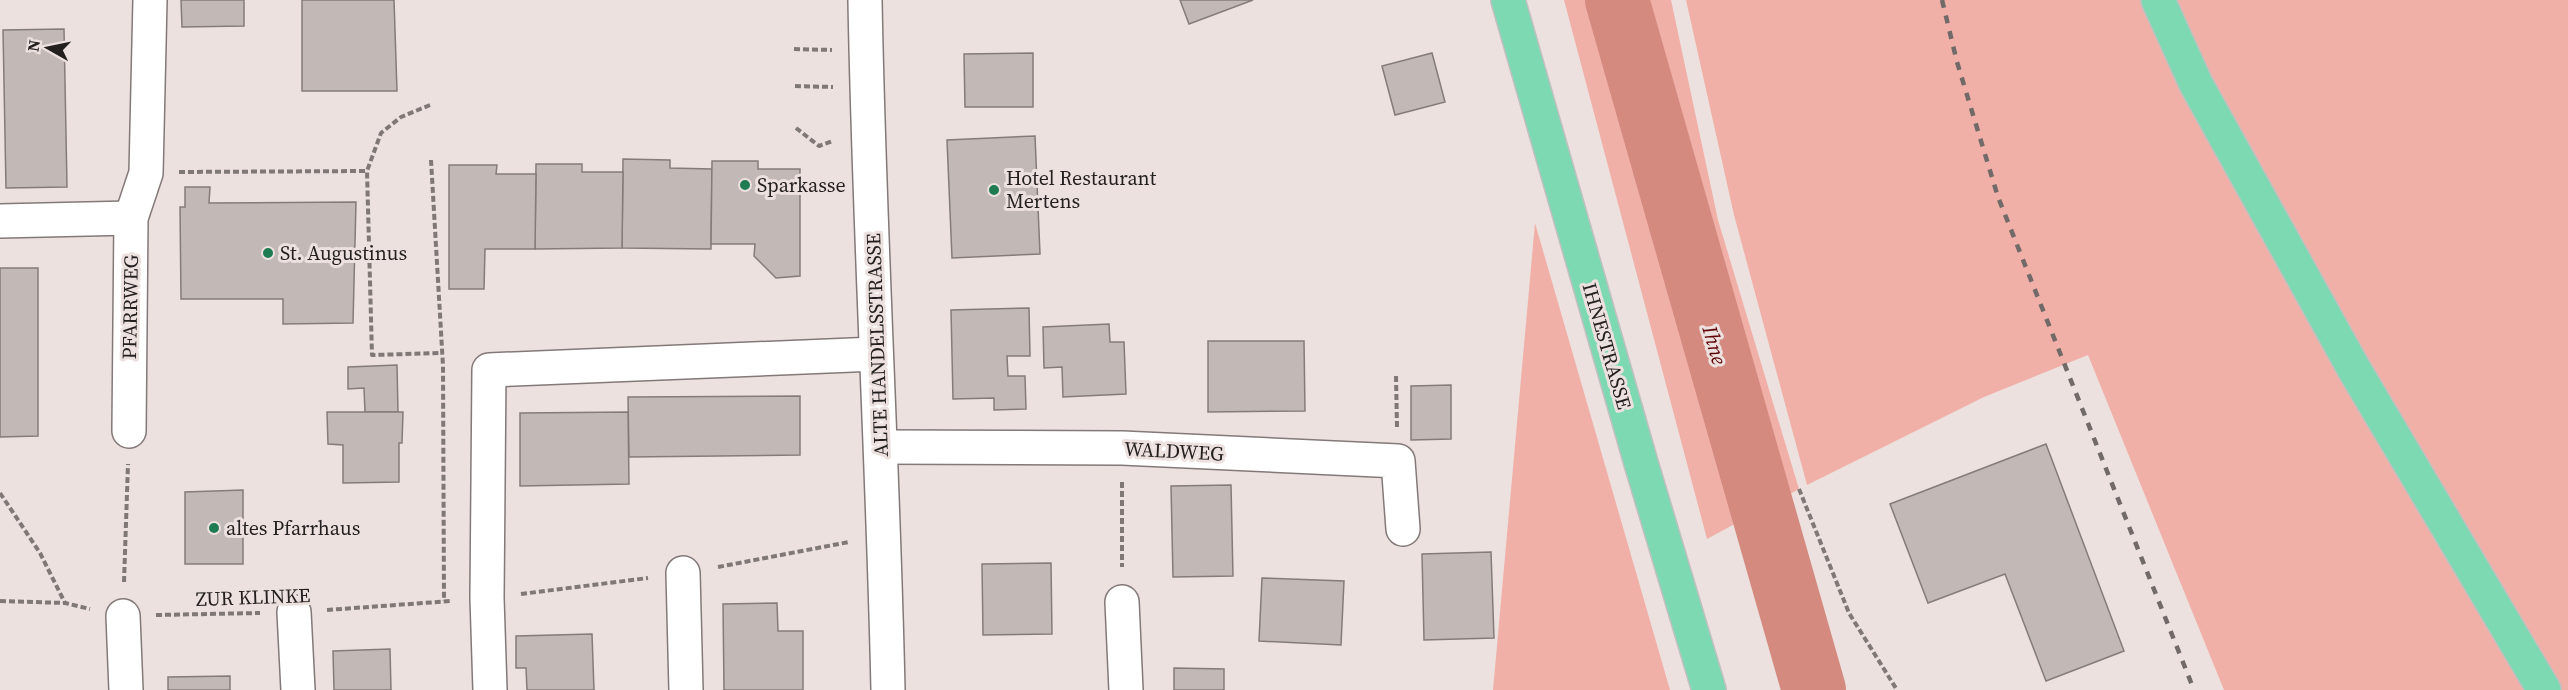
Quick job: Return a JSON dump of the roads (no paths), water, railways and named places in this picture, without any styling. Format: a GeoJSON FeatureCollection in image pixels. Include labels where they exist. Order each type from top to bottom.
{"type":"FeatureCollection","features":[{"type":"Feature","properties":{"kind":"main road","name":"IHNESTRASSE"},"geometry":{"type":"LineString","coordinates":[[1508,0],[1634,440],[1710,690]]}},
{"type":"Feature","properties":{"kind":"main road"},"geometry":{"type":"LineString","coordinates":[[2158,0],[2196,84],[2349,359],[2544,690]]}},
{"type":"Feature","properties":{"kind":"street","name":"PFARRWEG"},"geometry":{"type":"LineString","coordinates":[[129,431],[131,218],[146,173],[150,0]]}},
{"type":"Feature","properties":{"kind":"street","name":"ALTE HANDELSSTRASSE"},"geometry":{"type":"LineString","coordinates":[[865,0],[888,690]]}},
{"type":"Feature","properties":{"kind":"street"},"geometry":{"type":"LineString","coordinates":[[0,221],[131,218]]}},
{"type":"Feature","properties":{"kind":"street"},"geometry":{"type":"LineString","coordinates":[[490,690],[487,598],[489,370],[876,354]]}},
{"type":"Feature","properties":{"kind":"street","name":"WALDWEG"},"geometry":{"type":"LineString","coordinates":[[881,447],[1122,448],[1398,461],[1403,529]]}},
{"type":"Feature","properties":{"kind":"street"},"geometry":{"type":"LineString","coordinates":[[683,573],[686,690]]}},
{"type":"Feature","properties":{"kind":"street"},"geometry":{"type":"LineString","coordinates":[[1122,602],[1125,690]]}},
{"type":"Feature","properties":{"kind":"street"},"geometry":{"type":"LineString","coordinates":[[294,612],[298,690]]}},
{"type":"Feature","properties":{"kind":"street"},"geometry":{"type":"LineString","coordinates":[[123,616],[126,690]]}},
{"type":"Feature","properties":{"kind":"waterway","name":"Ihne"},"geometry":{"type":"LineString","coordinates":[[1617,0],[1814,690]]}},
{"type":"Feature","properties":{"kind":"railway"},"geometry":{"type":"LineString","coordinates":[[1942,0],[1957,62],[1998,197],[2194,690]]}},
{"type":"Feature","properties":{"kind":"place","name":"Sparkasse"},"geometry":{"type":"Point","coordinates":[745,185]}},
{"type":"Feature","properties":{"kind":"place","name":"Hotel Restaurant Mertens"},"geometry":{"type":"Point","coordinates":[994,190]}},
{"type":"Feature","properties":{"kind":"place","name":"St. Augustinus"},"geometry":{"type":"Point","coordinates":[268,253]}},
{"type":"Feature","properties":{"kind":"place","name":"altes Pfarrhaus"},"geometry":{"type":"Point","coordinates":[214,528]}}]}
